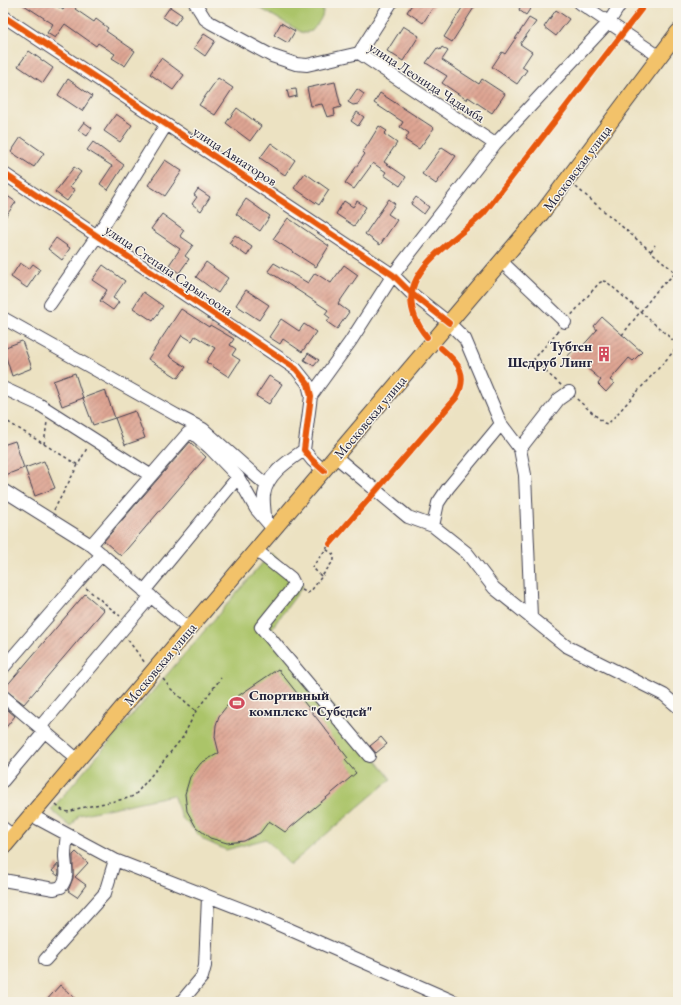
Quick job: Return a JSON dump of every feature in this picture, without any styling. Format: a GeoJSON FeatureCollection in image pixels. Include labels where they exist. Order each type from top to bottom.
{"type":"FeatureCollection","features":[{"type":"Feature","properties":{"kind":"main road","name":"Московская улица"},"geometry":{"type":"LineString","coordinates":[[3,848],[8,832],[31,815],[190,630],[256,550],[269,525],[324,471],[501,261],[568,180],[678,32]]}},
{"type":"Feature","properties":{"kind":"street","name":"улица Леонида Чадамба"},"geometry":{"type":"LineString","coordinates":[[194,3],[205,19],[211,23],[284,61],[307,65],[358,53],[495,144]]}},
{"type":"Feature","properties":{"kind":"street"},"geometry":{"type":"LineString","coordinates":[[358,53],[391,3]]}},
{"type":"Feature","properties":{"kind":"street"},"geometry":{"type":"LineString","coordinates":[[580,3],[660,57]]}},
{"type":"Feature","properties":{"kind":"street"},"geometry":{"type":"LineString","coordinates":[[324,471],[304,450],[311,396],[350,342],[393,275],[495,144],[609,22],[621,3]]}},
{"type":"Feature","properties":{"kind":"street","name":"улица Авиаторов"},"geometry":{"type":"LineString","coordinates":[[3,16],[393,275],[411,294],[449,323],[466,339],[501,424],[520,449]]}},
{"type":"Feature","properties":{"kind":"street"},"geometry":{"type":"LineString","coordinates":[[50,304],[97,236],[166,125]]}},
{"type":"Feature","properties":{"kind":"street","name":"улица Степана Сарыг-оола"},"geometry":{"type":"LineString","coordinates":[[3,173],[296,370],[308,384],[311,396]]}},
{"type":"Feature","properties":{"kind":"street"},"geometry":{"type":"LineString","coordinates":[[501,261],[565,322]]}},
{"type":"Feature","properties":{"kind":"street"},"geometry":{"type":"LineString","coordinates":[[3,318],[176,416],[203,428],[266,485]]}},
{"type":"Feature","properties":{"kind":"street"},"geometry":{"type":"LineString","coordinates":[[3,388],[48,410],[150,475]]}},
{"type":"Feature","properties":{"kind":"street"},"geometry":{"type":"LineString","coordinates":[[531,617],[525,475],[520,449],[559,399],[569,392]]}},
{"type":"Feature","properties":{"kind":"street"},"geometry":{"type":"LineString","coordinates":[[433,526],[438,503],[448,488],[501,424]]}},
{"type":"Feature","properties":{"kind":"street"},"geometry":{"type":"LineString","coordinates":[[91,545],[150,475],[188,433],[194,434],[210,448],[238,477],[256,509],[269,525]]}},
{"type":"Feature","properties":{"kind":"street"},"geometry":{"type":"LineString","coordinates":[[269,525],[263,496],[266,485],[283,465],[304,450]]}},
{"type":"Feature","properties":{"kind":"street"},"geometry":{"type":"LineString","coordinates":[[336,457],[408,517],[433,526],[467,553],[494,588],[566,646],[664,695],[678,707]]}},
{"type":"Feature","properties":{"kind":"street"},"geometry":{"type":"LineString","coordinates":[[3,781],[42,729],[124,627],[147,593],[238,477]]}},
{"type":"Feature","properties":{"kind":"street"},"geometry":{"type":"LineString","coordinates":[[3,490],[91,545],[190,630]]}},
{"type":"Feature","properties":{"kind":"street"},"geometry":{"type":"LineString","coordinates":[[256,550],[291,578],[294,584],[291,590],[260,626],[369,756]]}},
{"type":"Feature","properties":{"kind":"street"},"geometry":{"type":"LineString","coordinates":[[3,668],[102,554]]}},
{"type":"Feature","properties":{"kind":"street"},"geometry":{"type":"LineString","coordinates":[[3,696],[78,760]]}},
{"type":"Feature","properties":{"kind":"street"},"geometry":{"type":"LineString","coordinates":[[31,815],[53,825],[67,835],[115,860],[266,919],[455,1002]]}},
{"type":"Feature","properties":{"kind":"street"},"geometry":{"type":"LineString","coordinates":[[3,880],[54,889],[61,887],[66,880],[68,872],[65,856],[67,835]]}},
{"type":"Feature","properties":{"kind":"street"},"geometry":{"type":"LineString","coordinates":[[45,960],[105,893],[115,860]]}},
{"type":"Feature","properties":{"kind":"street"},"geometry":{"type":"LineString","coordinates":[[181,1002],[202,977],[205,966],[208,897]]}},
{"type":"Feature","properties":{"kind":"path"},"geometry":{"type":"LineString","coordinates":[[568,180],[677,272],[659,288],[622,335]]}},
{"type":"Feature","properties":{"kind":"path"},"geometry":{"type":"LineString","coordinates":[[651,251],[655,245]]}},
{"type":"Feature","properties":{"kind":"path"},"geometry":{"type":"LineString","coordinates":[[603,281],[607,282],[640,312],[675,342],[676,348],[611,423],[604,423],[534,359],[599,283],[603,281]]}},
{"type":"Feature","properties":{"kind":"path"},"geometry":{"type":"LineString","coordinates":[[44,444],[48,410]]}},
{"type":"Feature","properties":{"kind":"path"},"geometry":{"type":"LineString","coordinates":[[3,419],[78,465]]}},
{"type":"Feature","properties":{"kind":"path"},"geometry":{"type":"LineString","coordinates":[[52,513],[93,439]]}},
{"type":"Feature","properties":{"kind":"path"},"geometry":{"type":"LineString","coordinates":[[321,576],[312,567],[335,538]]}},
{"type":"Feature","properties":{"kind":"path"},"geometry":{"type":"LineString","coordinates":[[294,584],[306,593],[310,592],[334,558],[326,549]]}},
{"type":"Feature","properties":{"kind":"path"},"geometry":{"type":"LineString","coordinates":[[78,581],[124,627],[148,666]]}},
{"type":"Feature","properties":{"kind":"path"},"geometry":{"type":"LineString","coordinates":[[56,805],[64,812],[68,813],[76,809],[136,795],[183,737],[196,711],[221,678]]}},
{"type":"Feature","properties":{"kind":"path"},"geometry":{"type":"LineString","coordinates":[[162,679],[196,711]]}},
{"type":"Feature","properties":{"kind":"green space"},"geometry":{"type":"Polygon","coordinates":[[[251,3],[320,3],[323,14],[312,31],[303,33],[251,3]]]}},
{"type":"Feature","properties":{"kind":"green space","name":"Спортивный комплекс \"Субедей\""},"geometry":{"type":"Polygon","coordinates":[[[271,553],[303,586],[272,628],[391,779],[290,865],[266,839],[226,850],[204,840],[182,818],[173,795],[79,815],[71,827],[51,810],[271,553]]]}},
{"type":"Feature","properties":{"kind":"building"},"geometry":{"type":"Polygon","coordinates":[[[21,3],[53,3],[63,10],[67,3],[79,3],[75,9],[94,22],[96,19],[108,28],[106,31],[135,51],[125,66],[112,58],[115,54],[98,43],[96,46],[65,24],[55,38],[47,33],[53,24],[21,3]]]}},
{"type":"Feature","properties":{"kind":"building"},"geometry":{"type":"Polygon","coordinates":[[[413,3],[436,3],[423,23],[407,12],[413,3]]]}},
{"type":"Feature","properties":{"kind":"building"},"geometry":{"type":"Polygon","coordinates":[[[465,3],[477,3],[452,42],[444,37],[465,3]]]}},
{"type":"Feature","properties":{"kind":"building"},"geometry":{"type":"Polygon","coordinates":[[[513,3],[534,3],[526,15],[513,3]]]}},
{"type":"Feature","properties":{"kind":"building"},"geometry":{"type":"Polygon","coordinates":[[[170,7],[182,15],[175,25],[163,17],[170,7]]]}},
{"type":"Feature","properties":{"kind":"building"},"geometry":{"type":"Polygon","coordinates":[[[556,10],[569,19],[556,36],[544,27],[556,10]]]}},
{"type":"Feature","properties":{"kind":"building"},"geometry":{"type":"Polygon","coordinates":[[[529,18],[536,22],[520,44],[532,52],[522,67],[527,70],[517,84],[492,67],[502,52],[505,54],[529,18]]]}},
{"type":"Feature","properties":{"kind":"building"},"geometry":{"type":"Polygon","coordinates":[[[281,23],[295,31],[288,43],[274,35],[281,23]]]}},
{"type":"Feature","properties":{"kind":"building"},"geometry":{"type":"Polygon","coordinates":[[[403,26],[419,36],[403,61],[387,51],[403,26]]]}},
{"type":"Feature","properties":{"kind":"building"},"geometry":{"type":"Polygon","coordinates":[[[204,34],[215,41],[205,56],[194,48],[204,34]]]}},
{"type":"Feature","properties":{"kind":"building"},"geometry":{"type":"Polygon","coordinates":[[[442,47],[448,51],[442,60],[479,84],[482,79],[505,94],[492,113],[468,97],[467,100],[442,83],[447,76],[426,63],[437,48],[440,50],[442,47]]]}},
{"type":"Feature","properties":{"kind":"building"},"geometry":{"type":"Polygon","coordinates":[[[29,51],[53,68],[43,83],[18,66],[29,51]]]}},
{"type":"Feature","properties":{"kind":"building"},"geometry":{"type":"Polygon","coordinates":[[[161,58],[184,75],[173,90],[150,74],[161,58]]]}},
{"type":"Feature","properties":{"kind":"building"},"geometry":{"type":"Polygon","coordinates":[[[218,78],[233,88],[215,115],[199,105],[218,78]]]}},
{"type":"Feature","properties":{"kind":"building"},"geometry":{"type":"Polygon","coordinates":[[[68,79],[92,96],[82,111],[58,95],[68,79]]]}},
{"type":"Feature","properties":{"kind":"building"},"geometry":{"type":"Polygon","coordinates":[[[335,82],[341,107],[334,109],[335,115],[327,117],[322,104],[311,106],[307,88],[335,82]]]}},
{"type":"Feature","properties":{"kind":"building"},"geometry":{"type":"Polygon","coordinates":[[[296,89],[297,96],[289,98],[287,90],[296,89]]]}},
{"type":"Feature","properties":{"kind":"building"},"geometry":{"type":"Polygon","coordinates":[[[357,89],[364,94],[358,104],[353,105],[348,102],[357,89]]]}},
{"type":"Feature","properties":{"kind":"building"},"geometry":{"type":"Polygon","coordinates":[[[380,93],[434,128],[419,149],[405,140],[409,133],[400,127],[403,122],[374,103],[380,93]]]}},
{"type":"Feature","properties":{"kind":"building"},"geometry":{"type":"Polygon","coordinates":[[[237,108],[261,126],[250,141],[226,123],[237,108]]]}},
{"type":"Feature","properties":{"kind":"building"},"geometry":{"type":"Polygon","coordinates":[[[357,112],[364,117],[358,126],[351,121],[357,112]]]}},
{"type":"Feature","properties":{"kind":"building"},"geometry":{"type":"Polygon","coordinates":[[[116,114],[132,125],[120,142],[104,131],[116,114]]]}},
{"type":"Feature","properties":{"kind":"building"},"geometry":{"type":"Polygon","coordinates":[[[84,122],[92,128],[87,136],[78,130],[84,122]]]}},
{"type":"Feature","properties":{"kind":"building"},"geometry":{"type":"Polygon","coordinates":[[[379,126],[387,131],[384,134],[397,143],[384,162],[406,177],[400,186],[384,175],[386,172],[373,163],[354,189],[345,183],[365,154],[363,152],[379,126]]]}},
{"type":"Feature","properties":{"kind":"building"},"geometry":{"type":"Polygon","coordinates":[[[21,137],[44,153],[34,167],[11,152],[21,137]]]}},
{"type":"Feature","properties":{"kind":"building"},"geometry":{"type":"Polygon","coordinates":[[[93,142],[124,165],[108,190],[100,184],[112,166],[87,150],[93,142]]]}},
{"type":"Feature","properties":{"kind":"building"},"geometry":{"type":"Polygon","coordinates":[[[271,143],[295,160],[285,175],[260,158],[271,143]]]}},
{"type":"Feature","properties":{"kind":"building"},"geometry":{"type":"Polygon","coordinates":[[[442,147],[456,156],[436,184],[422,174],[442,147]]]}},
{"type":"Feature","properties":{"kind":"building"},"geometry":{"type":"Polygon","coordinates":[[[165,160],[182,171],[165,196],[148,185],[165,160]]]}},
{"type":"Feature","properties":{"kind":"building"},"geometry":{"type":"Polygon","coordinates":[[[74,167],[81,172],[70,187],[75,190],[67,201],[55,192],[74,167]]]}},
{"type":"Feature","properties":{"kind":"building"},"geometry":{"type":"Polygon","coordinates":[[[305,173],[329,190],[319,205],[294,188],[305,173]]]}},
{"type":"Feature","properties":{"kind":"building"},"geometry":{"type":"Polygon","coordinates":[[[198,189],[210,197],[201,211],[192,204],[197,197],[194,195],[198,189]]]}},
{"type":"Feature","properties":{"kind":"building"},"geometry":{"type":"Polygon","coordinates":[[[6,195],[16,202],[3,220],[3,199],[6,195]]]}},
{"type":"Feature","properties":{"kind":"building"},"geometry":{"type":"Polygon","coordinates":[[[416,197],[429,207],[424,214],[411,204],[416,197]]]}},
{"type":"Feature","properties":{"kind":"building"},"geometry":{"type":"Polygon","coordinates":[[[246,199],[270,216],[260,231],[236,214],[246,199]]]}},
{"type":"Feature","properties":{"kind":"building"},"geometry":{"type":"Polygon","coordinates":[[[389,199],[395,204],[388,214],[397,220],[380,245],[365,234],[389,199]]]}},
{"type":"Feature","properties":{"kind":"building"},"geometry":{"type":"Polygon","coordinates":[[[344,201],[353,207],[357,201],[366,207],[354,226],[336,214],[344,201]]]}},
{"type":"Feature","properties":{"kind":"building"},"geometry":{"type":"Polygon","coordinates":[[[162,214],[184,230],[180,236],[193,245],[185,256],[189,259],[179,273],[169,265],[180,249],[151,229],[162,214]]]}},
{"type":"Feature","properties":{"kind":"building"},"geometry":{"type":"Polygon","coordinates":[[[288,218],[329,246],[316,267],[273,239],[288,218]]]}},
{"type":"Feature","properties":{"kind":"building"},"geometry":{"type":"Polygon","coordinates":[[[235,235],[252,247],[247,256],[229,243],[235,235]]]}},
{"type":"Feature","properties":{"kind":"building"},"geometry":{"type":"Polygon","coordinates":[[[56,238],[70,248],[62,260],[48,249],[56,238]]]}},
{"type":"Feature","properties":{"kind":"building"},"geometry":{"type":"Polygon","coordinates":[[[206,262],[228,278],[218,293],[196,277],[206,262]]]}},
{"type":"Feature","properties":{"kind":"building"},"geometry":{"type":"Polygon","coordinates":[[[20,263],[29,269],[33,264],[40,269],[27,288],[11,277],[20,263]]]}},
{"type":"Feature","properties":{"kind":"building"},"geometry":{"type":"Polygon","coordinates":[[[274,263],[308,283],[315,273],[331,283],[344,265],[358,275],[338,304],[349,312],[337,329],[327,322],[330,318],[325,314],[328,310],[268,271],[274,263]]]}},
{"type":"Feature","properties":{"kind":"building"},"geometry":{"type":"Polygon","coordinates":[[[103,265],[125,281],[113,298],[119,302],[113,310],[100,301],[107,290],[92,280],[103,265]]]}},
{"type":"Feature","properties":{"kind":"building"},"geometry":{"type":"Polygon","coordinates":[[[246,290],[269,305],[259,320],[236,305],[246,290]]]}},
{"type":"Feature","properties":{"kind":"building"},"geometry":{"type":"Polygon","coordinates":[[[143,292],[163,306],[153,321],[133,308],[143,292]]]}},
{"type":"Feature","properties":{"kind":"building"},"geometry":{"type":"Polygon","coordinates":[[[181,309],[209,327],[210,325],[234,339],[230,345],[236,349],[232,355],[240,360],[229,377],[206,362],[215,348],[195,336],[192,341],[182,335],[169,356],[186,367],[178,378],[148,359],[181,309]]]}},
{"type":"Feature","properties":{"kind":"building","name":"Тубтен Шедруб Линг"},"geometry":{"type":"Polygon","coordinates":[[[602,317],[642,352],[633,361],[629,358],[610,380],[614,383],[606,392],[598,384],[601,380],[579,361],[576,365],[567,357],[575,348],[578,351],[597,330],[594,326],[602,317]]]}},
{"type":"Feature","properties":{"kind":"building"},"geometry":{"type":"Polygon","coordinates":[[[281,319],[299,331],[304,324],[316,332],[302,352],[283,339],[280,344],[269,337],[281,319]]]}},
{"type":"Feature","properties":{"kind":"building"},"geometry":{"type":"Polygon","coordinates":[[[22,341],[32,368],[12,376],[3,348],[22,341]]]}},
{"type":"Feature","properties":{"kind":"building"},"geometry":{"type":"Polygon","coordinates":[[[308,353],[319,360],[314,366],[304,360],[308,353]]]}},
{"type":"Feature","properties":{"kind":"building"},"geometry":{"type":"Polygon","coordinates":[[[75,373],[83,398],[62,406],[53,381],[75,373]]]}},
{"type":"Feature","properties":{"kind":"building"},"geometry":{"type":"Polygon","coordinates":[[[269,376],[282,384],[269,404],[256,396],[269,376]]]}},
{"type":"Feature","properties":{"kind":"building"},"geometry":{"type":"Polygon","coordinates":[[[105,390],[115,418],[93,425],[83,398],[105,390]]]}},
{"type":"Feature","properties":{"kind":"building"},"geometry":{"type":"Polygon","coordinates":[[[135,411],[145,438],[125,445],[115,418],[135,411]]]}},
{"type":"Feature","properties":{"kind":"building"},"geometry":{"type":"Polygon","coordinates":[[[15,441],[24,468],[3,476],[3,445],[15,441]]]}},
{"type":"Feature","properties":{"kind":"building"},"geometry":{"type":"Polygon","coordinates":[[[190,442],[206,457],[121,556],[104,541],[190,442]]]}},
{"type":"Feature","properties":{"kind":"building"},"geometry":{"type":"Polygon","coordinates":[[[44,461],[55,488],[35,496],[25,468],[44,461]]]}},
{"type":"Feature","properties":{"kind":"building"},"geometry":{"type":"Polygon","coordinates":[[[85,594],[104,610],[24,704],[4,689],[85,594]]]}},
{"type":"Feature","properties":{"kind":"building"},"geometry":{"type":"Polygon","coordinates":[[[278,669],[348,758],[345,760],[356,773],[285,832],[269,821],[260,833],[244,841],[227,843],[210,838],[196,827],[187,811],[185,794],[190,777],[201,763],[219,753],[215,737],[216,725],[219,716],[226,707],[235,698],[278,669]]]}},
{"type":"Feature","properties":{"kind":"building"},"geometry":{"type":"Polygon","coordinates":[[[3,706],[15,716],[3,731],[3,706]]]}},
{"type":"Feature","properties":{"kind":"building"},"geometry":{"type":"Polygon","coordinates":[[[381,737],[387,744],[376,753],[370,746],[381,737]]]}},
{"type":"Feature","properties":{"kind":"building"},"geometry":{"type":"Polygon","coordinates":[[[76,852],[88,863],[75,877],[86,885],[77,897],[68,891],[73,878],[73,855],[76,852]]]}},
{"type":"Feature","properties":{"kind":"building"},"geometry":{"type":"Polygon","coordinates":[[[58,864],[59,872],[58,876],[52,871],[58,864]]]}},
{"type":"Feature","properties":{"kind":"building"},"geometry":{"type":"Polygon","coordinates":[[[60,985],[79,1002],[45,1002],[60,985]]]}},
{"type":"Feature","properties":{"kind":"cycle path"},"geometry":{"type":"LineString","coordinates":[[427,337],[415,317],[411,298],[415,282],[425,266],[438,252],[484,213],[646,3]]}},
{"type":"Feature","properties":{"kind":"cycle path"},"geometry":{"type":"LineString","coordinates":[[3,16],[393,275],[411,293],[449,323]]}},
{"type":"Feature","properties":{"kind":"cycle path"},"geometry":{"type":"LineString","coordinates":[[3,173],[296,369],[308,384],[311,396],[304,450],[324,471]]}},
{"type":"Feature","properties":{"kind":"cycle path"},"geometry":{"type":"LineString","coordinates":[[330,544],[456,398],[462,383],[462,376],[457,364],[441,348]]}},
{"type":"Feature","properties":{"kind":"place","name":"Тубтен Шедруб Линг"},"geometry":{"type":"Point","coordinates":[604,354]}},
{"type":"Feature","properties":{"kind":"place","name":"Спортивный комплекс \"Субедей\""},"geometry":{"type":"Point","coordinates":[237,703]}}]}
